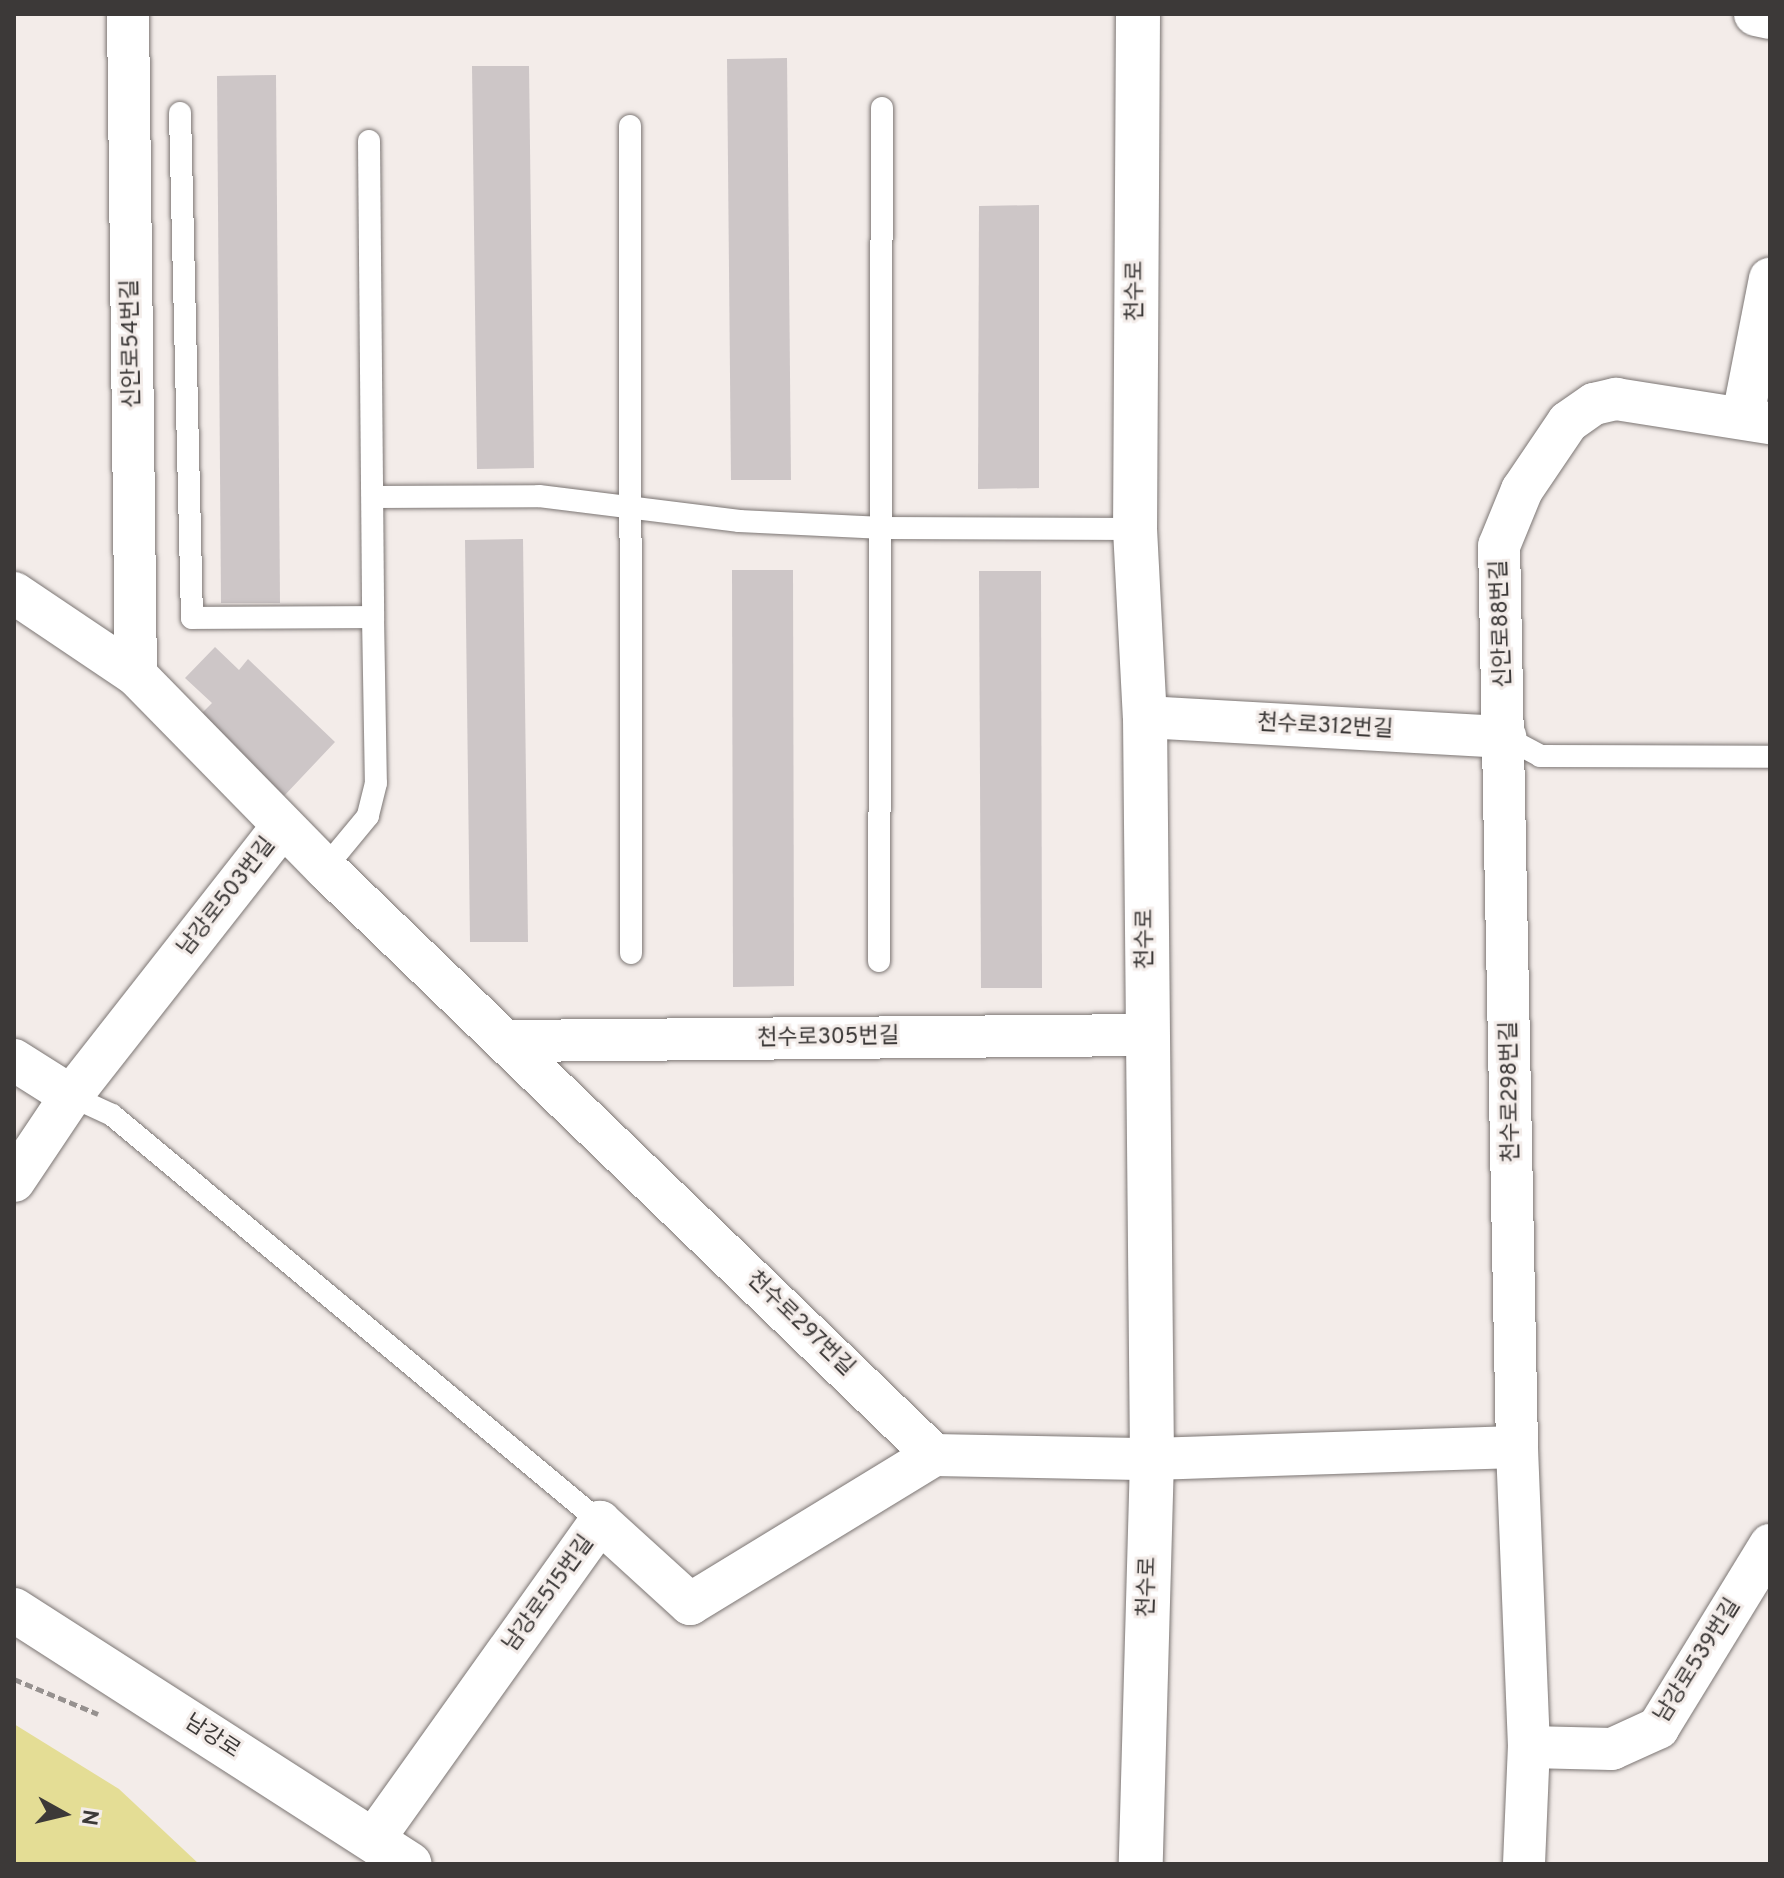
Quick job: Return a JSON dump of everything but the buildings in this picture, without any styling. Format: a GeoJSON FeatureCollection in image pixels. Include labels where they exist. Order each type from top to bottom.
{"type":"FeatureCollection","features":[{"type":"Feature","properties":{"kind":"street","name":"신안로54번길"},"geometry":{"type":"LineString","coordinates":[[128,14],[136,675]]}},
{"type":"Feature","properties":{"kind":"street","name":"천수로"},"geometry":{"type":"LineString","coordinates":[[1138,14],[1135,529],[1145,717],[1152,1459],[1141,1864]]}},
{"type":"Feature","properties":{"kind":"street"},"geometry":{"type":"LineString","coordinates":[[1756,14],[1770,17]]}},
{"type":"Feature","properties":{"kind":"street","name":"신안로88번길"},"geometry":{"type":"LineString","coordinates":[[1505,737],[1499,546],[1522,490],[1568,422],[1594,404],[1616,399],[1756,420],[1770,279]]}},
{"type":"Feature","properties":{"kind":"street"},"geometry":{"type":"LineString","coordinates":[[14,593],[136,675],[283,826]]}},
{"type":"Feature","properties":{"kind":"street","name":"천수로312번길"},"geometry":{"type":"LineString","coordinates":[[1145,717],[1505,737]]}},
{"type":"Feature","properties":{"kind":"street","name":"천수로298번길"},"geometry":{"type":"LineString","coordinates":[[1505,737],[1517,1447],[1529,1747]]}},
{"type":"Feature","properties":{"kind":"street","name":"남강로503번길"},"geometry":{"type":"LineString","coordinates":[[14,1181],[71,1096],[283,826],[509,1041]]}},
{"type":"Feature","properties":{"kind":"street","name":"천수로305번길"},"geometry":{"type":"LineString","coordinates":[[509,1041],[1147,1035]]}},
{"type":"Feature","properties":{"kind":"street","name":"천수로297번길"},"geometry":{"type":"LineString","coordinates":[[509,1041],[934,1455]]}},
{"type":"Feature","properties":{"kind":"street"},"geometry":{"type":"LineString","coordinates":[[14,1060],[71,1096]]}},
{"type":"Feature","properties":{"kind":"street"},"geometry":{"type":"LineString","coordinates":[[934,1455],[1152,1459],[1517,1447]]}},
{"type":"Feature","properties":{"kind":"street","name":"남강로515번길"},"geometry":{"type":"LineString","coordinates":[[373,1840],[600,1522],[690,1604],[934,1455]]}},
{"type":"Feature","properties":{"kind":"street","name":"남강로539번길"},"geometry":{"type":"LineString","coordinates":[[1529,1747],[1612,1749],[1658,1728],[1770,1545]]}},
{"type":"Feature","properties":{"kind":"street","name":"남강로"},"geometry":{"type":"LineString","coordinates":[[14,1610],[410,1864]]}},
{"type":"Feature","properties":{"kind":"street"},"geometry":{"type":"LineString","coordinates":[[1524,1864],[1529,1747]]}},
{"type":"Feature","properties":{"kind":"lane"},"geometry":{"type":"LineString","coordinates":[[879,961],[882,108]]}},
{"type":"Feature","properties":{"kind":"lane"},"geometry":{"type":"LineString","coordinates":[[180,113],[192,618],[373,617]]}},
{"type":"Feature","properties":{"kind":"lane"},"geometry":{"type":"LineString","coordinates":[[630,126],[634,508],[631,953]]}},
{"type":"Feature","properties":{"kind":"lane"},"geometry":{"type":"LineString","coordinates":[[325,868],[368,816],[376,783],[369,141]]}},
{"type":"Feature","properties":{"kind":"lane"},"geometry":{"type":"LineString","coordinates":[[373,497],[539,496],[739,521],[881,528],[1135,529]]}},
{"type":"Feature","properties":{"kind":"lane"},"geometry":{"type":"LineString","coordinates":[[1505,737],[1540,756],[1770,757]]}},
{"type":"Feature","properties":{"kind":"lane"},"geometry":{"type":"LineString","coordinates":[[71,1096],[112,1115],[600,1522]]}},
{"type":"Feature","properties":{"kind":"shaded area"},"geometry":{"type":"Polygon","coordinates":[[[14,1724],[119,1789],[199,1864],[14,1864],[14,1724]]]}}]}
